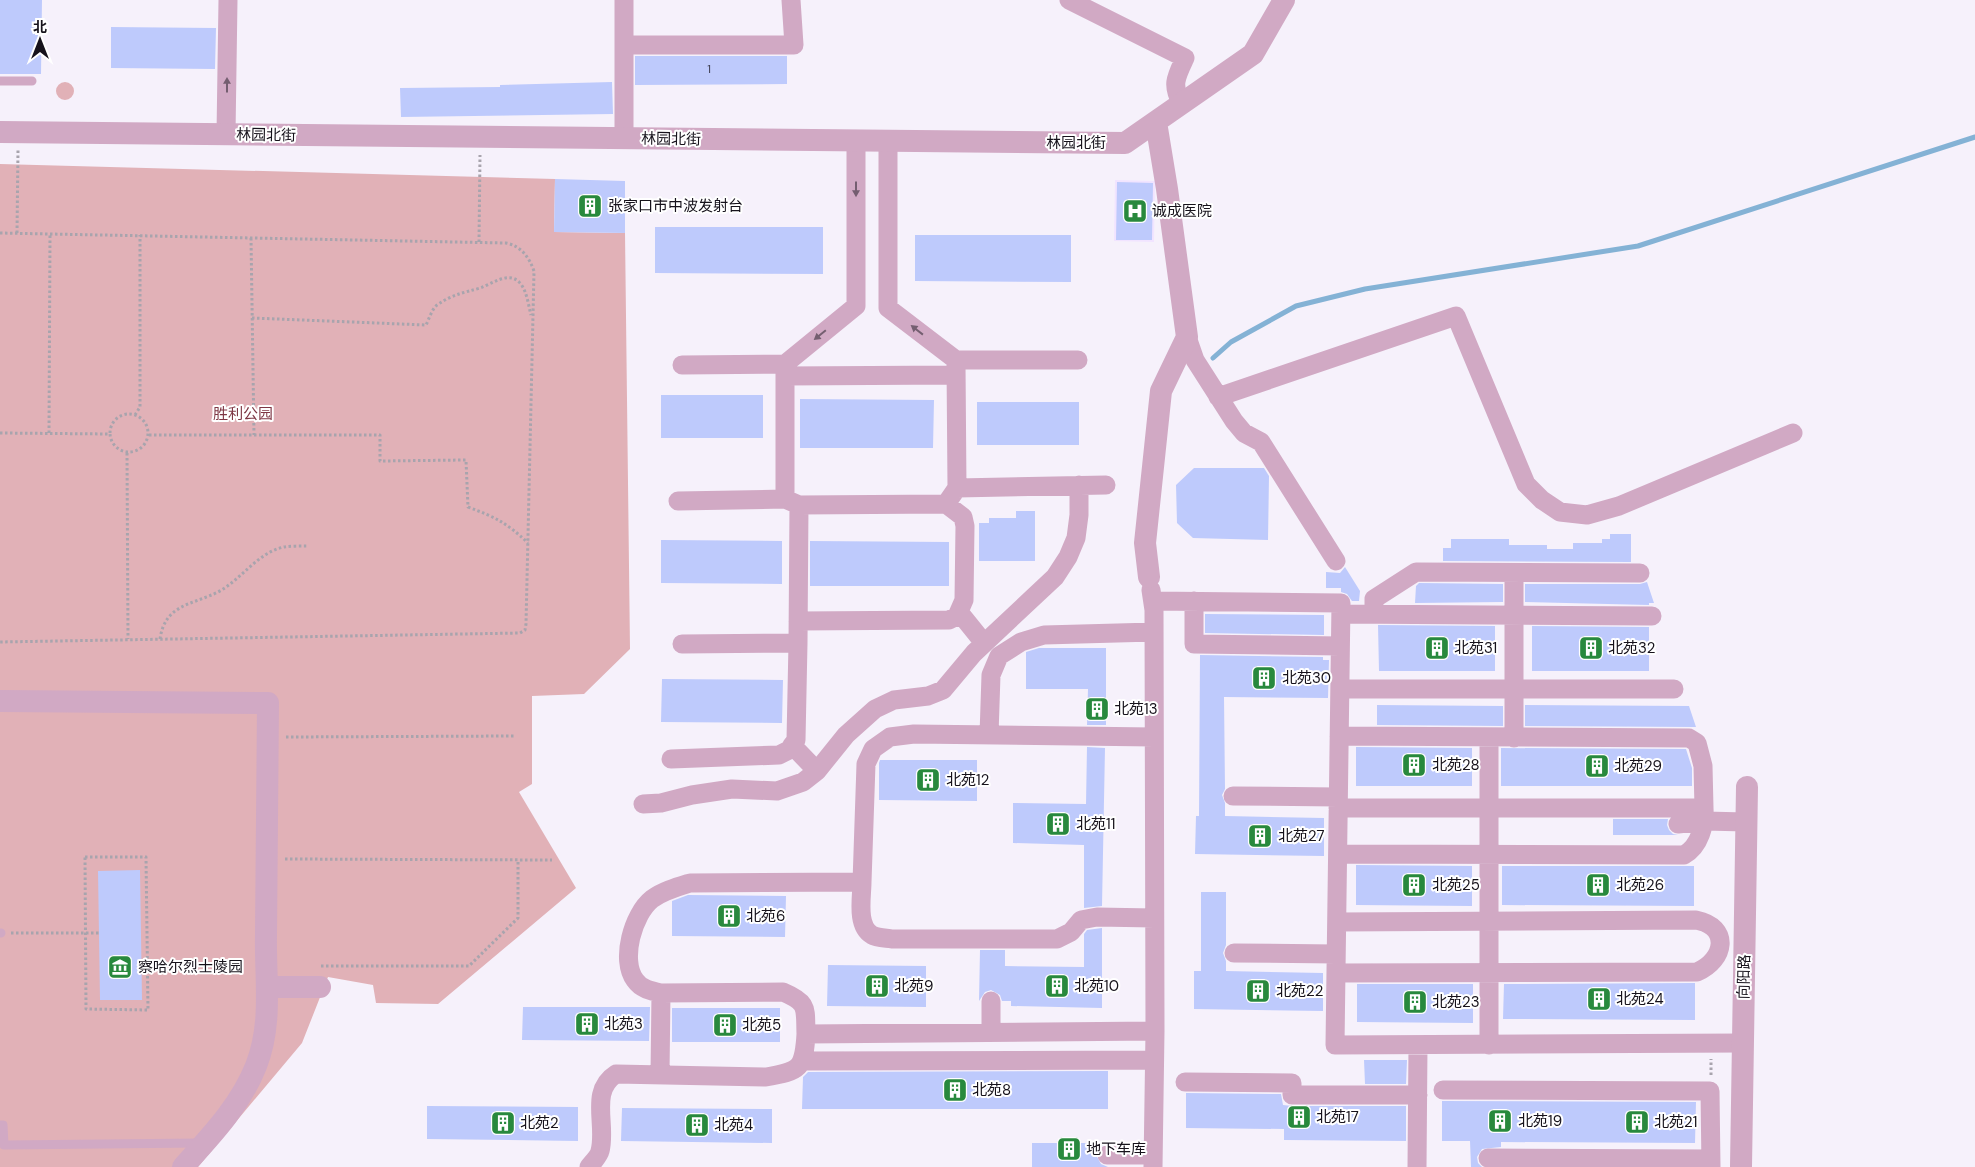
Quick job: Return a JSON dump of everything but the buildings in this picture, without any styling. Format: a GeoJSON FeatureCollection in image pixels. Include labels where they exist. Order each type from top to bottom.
{"type":"FeatureCollection","features":[{"type":"Feature","properties":{"kind":"street"},"geometry":{"type":"LineString","coordinates":[[226,134],[228,0]]}},
{"type":"Feature","properties":{"kind":"street"},"geometry":{"type":"LineString","coordinates":[[624,0],[624,138]]}},
{"type":"Feature","properties":{"kind":"street"},"geometry":{"type":"LineString","coordinates":[[624,45],[794,45],[791,0]]}},
{"type":"Feature","properties":{"kind":"street"},"geometry":{"type":"LineString","coordinates":[[1069,0],[1184,58],[1175,79],[1177,95],[1182,104]]}},
{"type":"Feature","properties":{"kind":"street","name":"林园北街"},"geometry":{"type":"LineString","coordinates":[[9,132],[1126,143],[1253,54],[1284,0]]}},
{"type":"Feature","properties":{"kind":"street"},"geometry":{"type":"LineString","coordinates":[[1156,122],[1187,337],[1195,360],[1218,397],[1244,433],[1262,442],[1336,560]]}},
{"type":"Feature","properties":{"kind":"street"},"geometry":{"type":"LineString","coordinates":[[784,370],[856,306],[856,140]]}},
{"type":"Feature","properties":{"kind":"street"},"geometry":{"type":"LineString","coordinates":[[888,141],[888,308],[956,367],[957,488],[946,504]]}},
{"type":"Feature","properties":{"kind":"street"},"geometry":{"type":"LineString","coordinates":[[1218,397],[1456,316],[1526,484],[1542,500],[1560,512],[1587,515],[1619,506],[1793,433]]}},
{"type":"Feature","properties":{"kind":"street"},"geometry":{"type":"LineString","coordinates":[[1107,1155],[1153,1161],[1155,1030],[1154,632],[1153,601],[1145,543],[1161,391],[1187,337]]}},
{"type":"Feature","properties":{"kind":"street"},"geometry":{"type":"LineString","coordinates":[[682,365],[784,370],[956,367],[1078,360]]}},
{"type":"Feature","properties":{"kind":"street"},"geometry":{"type":"LineString","coordinates":[[671,759],[780,755],[789,750],[796,740],[798,621],[784,370]]}},
{"type":"Feature","properties":{"kind":"street"},"geometry":{"type":"LineString","coordinates":[[957,488],[1106,485]]}},
{"type":"Feature","properties":{"kind":"street"},"geometry":{"type":"LineString","coordinates":[[643,804],[661,803],[692,795],[732,789],[777,791],[803,782],[817,771],[846,735],[875,709],[894,700],[928,696],[943,690],[962,666],[1055,577],[1068,557],[1076,538],[1079,515],[1079,486]]}},
{"type":"Feature","properties":{"kind":"street"},"geometry":{"type":"LineString","coordinates":[[678,501],[946,504],[963,517],[965,526],[964,600],[957,616],[949,620],[798,621]]}},
{"type":"Feature","properties":{"kind":"street"},"geometry":{"type":"LineString","coordinates":[[1374,614],[1374,599],[1416,572],[1640,573]]}},
{"type":"Feature","properties":{"kind":"street"},"geometry":{"type":"LineString","coordinates":[[1514,573],[1514,738]]}},
{"type":"Feature","properties":{"kind":"street"},"geometry":{"type":"LineString","coordinates":[[1153,601],[1341,603],[1335,1045],[1743,1043]]}},
{"type":"Feature","properties":{"kind":"street"},"geometry":{"type":"LineString","coordinates":[[1194,601],[1194,644],[1340,646]]}},
{"type":"Feature","properties":{"kind":"street"},"geometry":{"type":"LineString","coordinates":[[959,612],[984,644]]}},
{"type":"Feature","properties":{"kind":"street"},"geometry":{"type":"LineString","coordinates":[[1341,614],[1652,616]]}},
{"type":"Feature","properties":{"kind":"street"},"geometry":{"type":"LineString","coordinates":[[989,736],[991,675],[1000,656],[1014,646],[1044,635],[1154,632]]}},
{"type":"Feature","properties":{"kind":"street"},"geometry":{"type":"LineString","coordinates":[[682,644],[798,643]]}},
{"type":"Feature","properties":{"kind":"street"},"geometry":{"type":"LineString","coordinates":[[1340,689],[1674,689]]}},
{"type":"Feature","properties":{"kind":"street"},"geometry":{"type":"LineString","coordinates":[[0,701],[268,703],[265,965],[268,988],[266,1029],[257,1065],[246,1090],[230,1114],[183,1167]]}},
{"type":"Feature","properties":{"kind":"street"},"geometry":{"type":"LineString","coordinates":[[1154,738],[914,734],[890,738],[872,749],[866,764],[862,882],[862,918],[864,927],[872,936],[892,939],[1057,939],[1071,932],[1082,920],[1096,917],[1154,918]]}},
{"type":"Feature","properties":{"kind":"street"},"geometry":{"type":"LineString","coordinates":[[1338,854],[1684,855],[1696,845],[1704,814],[1702,759],[1697,743],[1689,738],[1339,736]]}},
{"type":"Feature","properties":{"kind":"street"},"geometry":{"type":"LineString","coordinates":[[1489,738],[1490,1045]]}},
{"type":"Feature","properties":{"kind":"street"},"geometry":{"type":"LineString","coordinates":[[792,745],[817,771]]}},
{"type":"Feature","properties":{"kind":"street","name":"向阳路"},"geometry":{"type":"LineString","coordinates":[[1741,1167],[1747,787]]}},
{"type":"Feature","properties":{"kind":"street"},"geometry":{"type":"LineString","coordinates":[[1233,796],[1489,808],[1704,814],[1746,822]]}},
{"type":"Feature","properties":{"kind":"street"},"geometry":{"type":"LineString","coordinates":[[1678,824],[1704,814]]}},
{"type":"Feature","properties":{"kind":"street"},"geometry":{"type":"LineString","coordinates":[[589,1167],[600,1152],[602,1090],[607,1080],[616,1074],[766,1077],[787,1074],[800,1067],[805,1053],[805,1008],[799,999],[783,992],[661,993],[646,990],[634,979],[629,964],[630,933],[640,912],[652,899],[671,889],[690,883],[862,882]]}},
{"type":"Feature","properties":{"kind":"street"},"geometry":{"type":"LineString","coordinates":[[1234,953],[1336,963],[1489,973],[1697,972],[1706,968],[1715,958],[1720,948],[1716,929],[1707,922],[1696,920],[1337,922]]}},
{"type":"Feature","properties":{"kind":"street"},"geometry":{"type":"LineString","coordinates":[[1720,943],[1744,943]]}},
{"type":"Feature","properties":{"kind":"street"},"geometry":{"type":"LineString","coordinates":[[268,988],[320,987]]}},
{"type":"Feature","properties":{"kind":"street"},"geometry":{"type":"LineString","coordinates":[[660,1075],[661,993]]}},
{"type":"Feature","properties":{"kind":"street"},"geometry":{"type":"LineString","coordinates":[[991,1001],[991,1032]]}},
{"type":"Feature","properties":{"kind":"street"},"geometry":{"type":"LineString","coordinates":[[806,1034],[1155,1030]]}},
{"type":"Feature","properties":{"kind":"street"},"geometry":{"type":"LineString","coordinates":[[1418,1046],[1418,1167]]}},
{"type":"Feature","properties":{"kind":"street"},"geometry":{"type":"LineString","coordinates":[[802,1061],[1154,1060]]}},
{"type":"Feature","properties":{"kind":"street"},"geometry":{"type":"LineString","coordinates":[[1185,1082],[1292,1083],[1292,1095],[1418,1096]]}},
{"type":"Feature","properties":{"kind":"street"},"geometry":{"type":"LineString","coordinates":[[1443,1090],[1710,1091],[1711,1163],[1488,1158]]}},
{"type":"Feature","properties":{"kind":"lane"},"geometry":{"type":"LineString","coordinates":[[0,81],[32,81]]}},
{"type":"Feature","properties":{"kind":"lane"},"geometry":{"type":"LineString","coordinates":[[0,1125],[3,1125],[4,1145],[205,1143]]}},
{"type":"Feature","properties":{"kind":"path"},"geometry":{"type":"LineString","coordinates":[[9,132],[17,233]]}},
{"type":"Feature","properties":{"kind":"path"},"geometry":{"type":"LineString","coordinates":[[478,242],[481,137]]}},
{"type":"Feature","properties":{"kind":"path"},"geometry":{"type":"LineString","coordinates":[[0,233],[513,244],[526,255],[534,271],[525,630],[520,633],[0,642]]}},
{"type":"Feature","properties":{"kind":"path"},"geometry":{"type":"LineString","coordinates":[[49,433],[50,234]]}},
{"type":"Feature","properties":{"kind":"path"},"geometry":{"type":"LineString","coordinates":[[135,415],[140,407],[140,235]]}},
{"type":"Feature","properties":{"kind":"path"},"geometry":{"type":"LineString","coordinates":[[251,238],[254,435]]}},
{"type":"Feature","properties":{"kind":"path"},"geometry":{"type":"LineString","coordinates":[[252,318],[426,325],[435,307],[457,293],[481,288],[500,279],[513,278],[519,282],[525,292],[532,320]]}},
{"type":"Feature","properties":{"kind":"path"},"geometry":{"type":"LineString","coordinates":[[129,414],[135,415],[145,422],[149,435],[143,447],[138,451],[127,452],[118,450],[109,434],[113,422],[117,418],[129,414]]}},
{"type":"Feature","properties":{"kind":"path"},"geometry":{"type":"LineString","coordinates":[[0,433],[109,434]]}},
{"type":"Feature","properties":{"kind":"path"},"geometry":{"type":"LineString","coordinates":[[149,435],[380,435],[380,461],[466,460],[468,507],[496,518],[514,529],[528,543]]}},
{"type":"Feature","properties":{"kind":"path"},"geometry":{"type":"LineString","coordinates":[[127,452],[128,640]]}},
{"type":"Feature","properties":{"kind":"path"},"geometry":{"type":"LineString","coordinates":[[160,639],[162,627],[178,608],[218,592],[234,582],[260,558],[283,547],[307,546]]}},
{"type":"Feature","properties":{"kind":"path"},"geometry":{"type":"LineString","coordinates":[[268,737],[514,736]]}},
{"type":"Feature","properties":{"kind":"path"},"geometry":{"type":"LineString","coordinates":[[85,857],[146,857],[148,1010],[86,1009],[85,933],[85,857]]}},
{"type":"Feature","properties":{"kind":"path"},"geometry":{"type":"LineString","coordinates":[[266,859],[552,860]]}},
{"type":"Feature","properties":{"kind":"path"},"geometry":{"type":"LineString","coordinates":[[320,987],[321,966],[469,966],[518,918],[518,860]]}},
{"type":"Feature","properties":{"kind":"path"},"geometry":{"type":"LineString","coordinates":[[0,933],[99,933]]}},
{"type":"Feature","properties":{"kind":"path"},"geometry":{"type":"LineString","coordinates":[[1710,1091],[1711,1044]]}},
{"type":"Feature","properties":{"kind":"shaded area","name":"诚成医院"},"geometry":{"type":"Polygon","coordinates":[[[1115,180],[1155,181],[1154,242],[1114,241],[1115,180]]]}},
{"type":"Feature","properties":{"kind":"green space"},"geometry":{"type":"Polygon","coordinates":[[[61,82],[69,82],[74,87],[72,98],[61,100],[56,95],[56,87],[61,82]]]}},
{"type":"Feature","properties":{"kind":"green space","name":"胜利公园"},"geometry":{"type":"Polygon","coordinates":[[[0,164],[555,179],[554,232],[625,233],[630,649],[584,694],[532,696],[532,784],[519,792],[576,888],[438,1004],[376,1003],[373,985],[328,977],[302,1043],[198,1167],[0,1167],[0,164]]]}},
{"type":"Feature","properties":{"kind":"waterway"},"geometry":{"type":"LineString","coordinates":[[1213,358],[1231,342],[1296,306],[1365,289],[1638,246],[1975,137]]}},
{"type":"Feature","properties":{"kind":"place","name":"张家口市中波发射台"},"geometry":{"type":"Point","coordinates":[590,206]}},
{"type":"Feature","properties":{"kind":"place","name":"诚成医院"},"geometry":{"type":"Point","coordinates":[1135,211]}},
{"type":"Feature","properties":{"kind":"place","name":"北苑31"},"geometry":{"type":"Point","coordinates":[1437,648]}},
{"type":"Feature","properties":{"kind":"place","name":"北苑32"},"geometry":{"type":"Point","coordinates":[1591,648]}},
{"type":"Feature","properties":{"kind":"place","name":"北苑30"},"geometry":{"type":"Point","coordinates":[1264,678]}},
{"type":"Feature","properties":{"kind":"place","name":"北苑13"},"geometry":{"type":"Point","coordinates":[1097,709]}},
{"type":"Feature","properties":{"kind":"place","name":"北苑28"},"geometry":{"type":"Point","coordinates":[1414,765]}},
{"type":"Feature","properties":{"kind":"place","name":"北苑29"},"geometry":{"type":"Point","coordinates":[1597,766]}},
{"type":"Feature","properties":{"kind":"place","name":"北苑12"},"geometry":{"type":"Point","coordinates":[928,780]}},
{"type":"Feature","properties":{"kind":"place","name":"北苑11"},"geometry":{"type":"Point","coordinates":[1058,824]}},
{"type":"Feature","properties":{"kind":"place","name":"北苑27"},"geometry":{"type":"Point","coordinates":[1260,836]}},
{"type":"Feature","properties":{"kind":"place","name":"北苑25"},"geometry":{"type":"Point","coordinates":[1414,885]}},
{"type":"Feature","properties":{"kind":"place","name":"北苑26"},"geometry":{"type":"Point","coordinates":[1598,885]}},
{"type":"Feature","properties":{"kind":"place","name":"北苑6"},"geometry":{"type":"Point","coordinates":[729,916]}},
{"type":"Feature","properties":{"kind":"place","name":"察哈尔烈士陵园"},"geometry":{"type":"Point","coordinates":[120,967]}},
{"type":"Feature","properties":{"kind":"place","name":"北苑9"},"geometry":{"type":"Point","coordinates":[877,986]}},
{"type":"Feature","properties":{"kind":"place","name":"北苑10"},"geometry":{"type":"Point","coordinates":[1057,986]}},
{"type":"Feature","properties":{"kind":"place","name":"北苑22"},"geometry":{"type":"Point","coordinates":[1258,991]}},
{"type":"Feature","properties":{"kind":"place","name":"北苑24"},"geometry":{"type":"Point","coordinates":[1599,999]}},
{"type":"Feature","properties":{"kind":"place","name":"北苑23"},"geometry":{"type":"Point","coordinates":[1415,1002]}},
{"type":"Feature","properties":{"kind":"place","name":"北苑3"},"geometry":{"type":"Point","coordinates":[587,1024]}},
{"type":"Feature","properties":{"kind":"place","name":"北苑5"},"geometry":{"type":"Point","coordinates":[725,1025]}},
{"type":"Feature","properties":{"kind":"place","name":"北苑8"},"geometry":{"type":"Point","coordinates":[955,1090]}},
{"type":"Feature","properties":{"kind":"place","name":"北苑17"},"geometry":{"type":"Point","coordinates":[1299,1117]}},
{"type":"Feature","properties":{"kind":"place","name":"北苑19"},"geometry":{"type":"Point","coordinates":[1500,1121]}},
{"type":"Feature","properties":{"kind":"place","name":"北苑21"},"geometry":{"type":"Point","coordinates":[1637,1122]}},
{"type":"Feature","properties":{"kind":"place","name":"北苑2"},"geometry":{"type":"Point","coordinates":[503,1123]}},
{"type":"Feature","properties":{"kind":"place","name":"北苑4"},"geometry":{"type":"Point","coordinates":[697,1125]}},
{"type":"Feature","properties":{"kind":"place","name":"地下车库"},"geometry":{"type":"Point","coordinates":[1069,1149]}}]}
